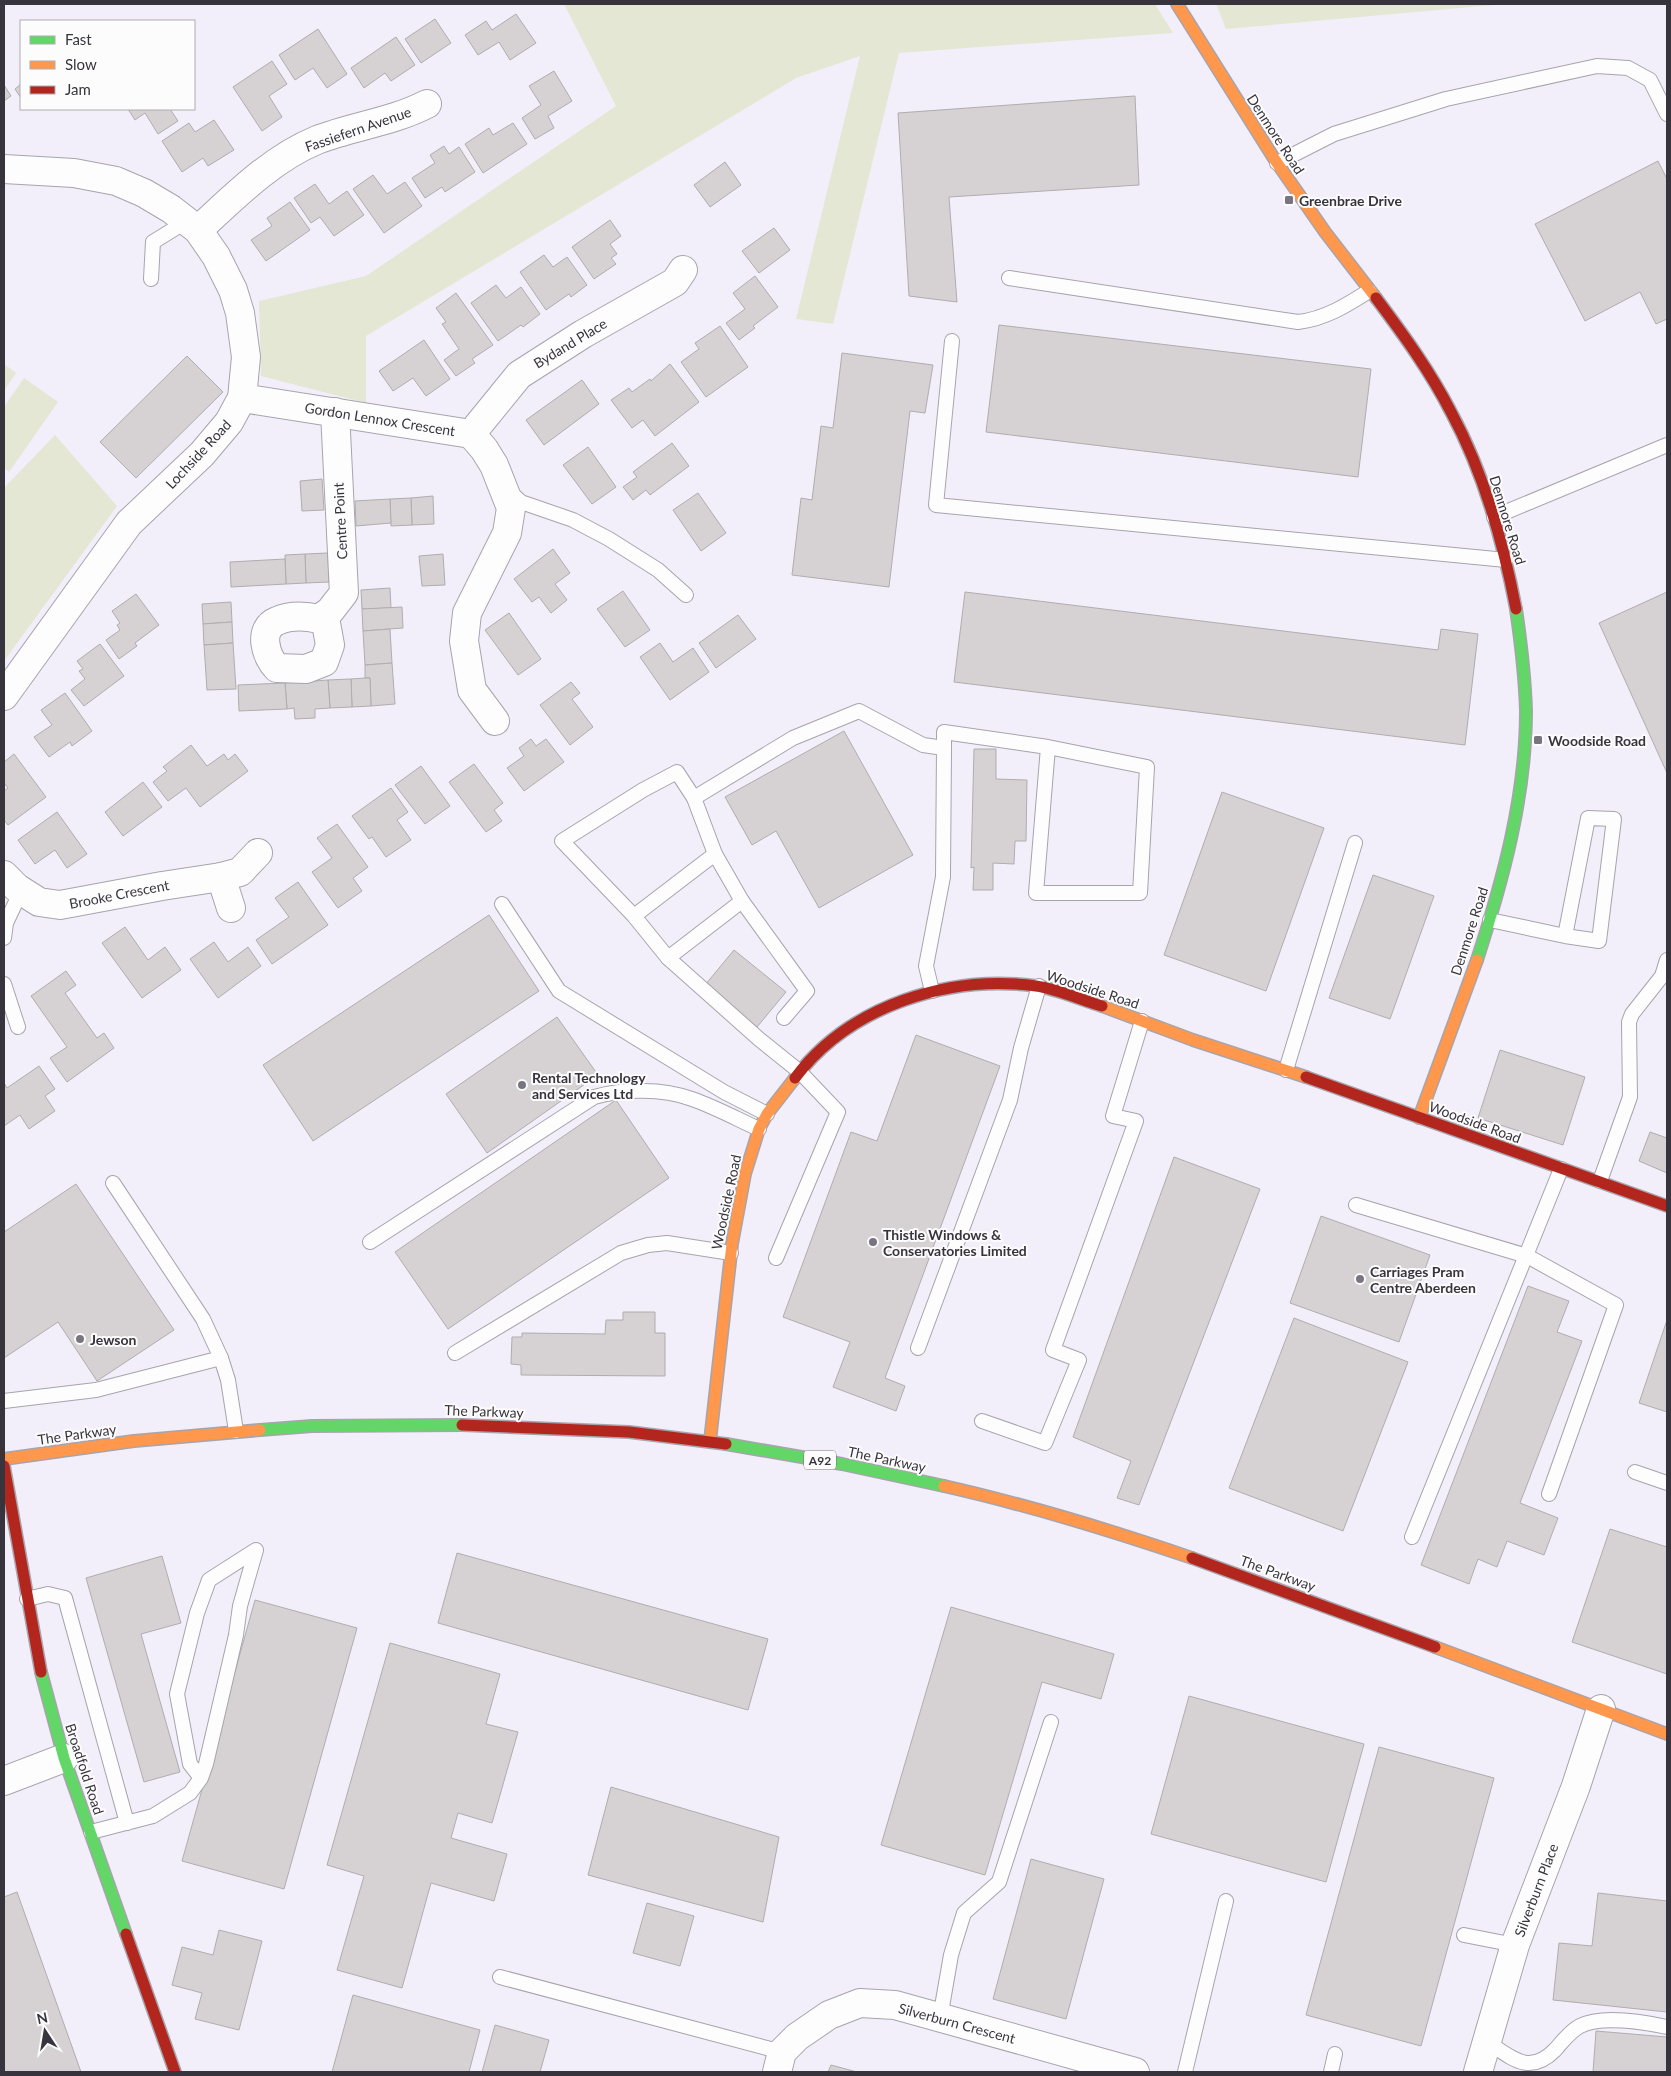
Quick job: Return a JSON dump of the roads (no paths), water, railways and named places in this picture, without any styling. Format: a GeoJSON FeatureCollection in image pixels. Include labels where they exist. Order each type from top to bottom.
{"type":"FeatureCollection","features":[{"type":"Feature","properties":{"kind":"street","name":"Denmore Road"},"geometry":{"type":"LineString","coordinates":[[1177,4],[1276,163],[1432,377],[1473,459],[1494,517],[1517,609],[1525,684],[1525,740],[1511,840],[1490,920],[1420,1118]]}},
{"type":"Feature","properties":{"kind":"street","name":"Fassiefern Avenue"},"geometry":{"type":"LineString","coordinates":[[192,226],[288,154],[316,140],[406,113],[427,104]]}},
{"type":"Feature","properties":{"kind":"street","name":"Lochside Road"},"geometry":{"type":"LineString","coordinates":[[4,169],[74,173],[116,181],[144,193],[172,209],[192,226],[216,256],[233,290],[240,313],[246,357],[242,398],[229,422],[202,454],[129,523],[4,696]]}},
{"type":"Feature","properties":{"kind":"street","name":"Bydand Place"},"geometry":{"type":"LineString","coordinates":[[471,434],[519,375],[583,334],[675,282],[683,270]]}},
{"type":"Feature","properties":{"kind":"street","name":"Gordon Lennox Crescent"},"geometry":{"type":"LineString","coordinates":[[242,398],[471,434],[484,449],[503,485],[511,508],[507,533],[467,612],[464,640],[472,690],[495,721]]}},
{"type":"Feature","properties":{"kind":"street","name":"Centre Point"},"geometry":{"type":"LineString","coordinates":[[319,619],[330,611],[344,593],[335,412]]}},
{"type":"Feature","properties":{"kind":"street","name":"Brooke Crescent"},"geometry":{"type":"LineString","coordinates":[[12,883],[39,902],[60,905],[221,877],[240,872],[258,853]]}},
{"type":"Feature","properties":{"kind":"street"},"geometry":{"type":"LineString","coordinates":[[221,877],[231,908]]}},
{"type":"Feature","properties":{"kind":"street","name":"Woodside Road"},"geometry":{"type":"LineString","coordinates":[[710,1441],[730,1253],[745,1174],[759,1129],[767,1114],[806,1063],[835,1038],[880,1010],[932,991],[967,985],[1008,983],[1038,986],[1286,1070],[1667,1206]]}},
{"type":"Feature","properties":{"kind":"street","name":"The Parkway"},"geometry":{"type":"LineString","coordinates":[[4,1459],[134,1440],[312,1426],[442,1424],[628,1432],[710,1441],[842,1464],[984,1495],[1113,1531],[1260,1582],[1667,1734]]}},
{"type":"Feature","properties":{"kind":"street","name":"Broadfold Road"},"geometry":{"type":"LineString","coordinates":[[4,1466],[41,1676],[64,1758],[175,2072]]}},
{"type":"Feature","properties":{"kind":"street","name":"Silverburn Place"},"geometry":{"type":"LineString","coordinates":[[1478,2072],[1515,1945],[1576,1786],[1601,1709]]}},
{"type":"Feature","properties":{"kind":"street"},"geometry":{"type":"LineString","coordinates":[[4,1781],[64,1758]]}},
{"type":"Feature","properties":{"kind":"street","name":"Silverburn Crescent"},"geometry":{"type":"LineString","coordinates":[[779,2062],[797,2036],[829,2015],[860,2004],[895,2005],[1135,2072]]}},
{"type":"Feature","properties":{"kind":"lane"},"geometry":{"type":"LineString","coordinates":[[1276,163],[1334,134],[1446,99],[1597,66],[1628,68],[1650,80],[1667,114]]}},
{"type":"Feature","properties":{"kind":"lane"},"geometry":{"type":"LineString","coordinates":[[151,279],[153,242],[192,226]]}},
{"type":"Feature","properties":{"kind":"lane"},"geometry":{"type":"LineString","coordinates":[[1009,278],[1298,322],[1320,318],[1342,308],[1369,291]]}},
{"type":"Feature","properties":{"kind":"lane"},"geometry":{"type":"LineString","coordinates":[[952,341],[936,505],[1506,560]]}},
{"type":"Feature","properties":{"kind":"lane"},"geometry":{"type":"LineString","coordinates":[[1494,517],[1667,445]]}},
{"type":"Feature","properties":{"kind":"lane"},"geometry":{"type":"LineString","coordinates":[[503,485],[521,502],[573,520],[628,550],[658,570],[686,595]]}},
{"type":"Feature","properties":{"kind":"lane"},"geometry":{"type":"LineString","coordinates":[[694,798],[793,738],[858,711],[923,745],[944,748]]}},
{"type":"Feature","properties":{"kind":"lane"},"geometry":{"type":"LineString","coordinates":[[932,991],[926,966],[943,877],[944,732],[1048,747],[1147,767],[1140,893],[1036,893],[1048,747]]}},
{"type":"Feature","properties":{"kind":"lane"},"geometry":{"type":"LineString","coordinates":[[776,1258],[838,1112],[800,1072],[759,1039],[668,958],[634,916],[562,842],[643,790],[678,772],[694,798],[715,854],[742,902],[807,991],[784,1018]]}},
{"type":"Feature","properties":{"kind":"lane"},"geometry":{"type":"LineString","coordinates":[[1490,920],[1565,936],[1599,941],[1614,819],[1588,818],[1565,936]]}},
{"type":"Feature","properties":{"kind":"lane"},"geometry":{"type":"LineString","coordinates":[[1286,1070],[1355,843]]}},
{"type":"Feature","properties":{"kind":"lane"},"geometry":{"type":"LineString","coordinates":[[634,916],[715,854]]}},
{"type":"Feature","properties":{"kind":"lane","name":"Brooke Crescent"},"geometry":{"type":"LineString","coordinates":[[4,938],[12,883]]}},
{"type":"Feature","properties":{"kind":"lane"},"geometry":{"type":"LineString","coordinates":[[668,958],[742,902]]}},
{"type":"Feature","properties":{"kind":"lane"},"geometry":{"type":"LineString","coordinates":[[502,904],[560,991],[724,1092],[767,1114]]}},
{"type":"Feature","properties":{"kind":"lane"},"geometry":{"type":"LineString","coordinates":[[1600,1181],[1630,1097],[1629,1022],[1632,1014],[1662,976],[1667,960]]}},
{"type":"Feature","properties":{"kind":"lane"},"geometry":{"type":"LineString","coordinates":[[4,984],[18,1027]]}},
{"type":"Feature","properties":{"kind":"lane"},"geometry":{"type":"LineString","coordinates":[[918,1348],[1010,1100],[1021,1048],[1038,986]]}},
{"type":"Feature","properties":{"kind":"lane"},"geometry":{"type":"LineString","coordinates":[[982,1421],[1045,1443],[1079,1360],[1053,1350],[1136,1121],[1113,1116],[1142,1021]]}},
{"type":"Feature","properties":{"kind":"lane"},"geometry":{"type":"LineString","coordinates":[[370,1242],[594,1097],[615,1091],[675,1095],[691,1098],[759,1129]]}},
{"type":"Feature","properties":{"kind":"lane"},"geometry":{"type":"LineString","coordinates":[[1412,1537],[1561,1168]]}},
{"type":"Feature","properties":{"kind":"lane"},"geometry":{"type":"LineString","coordinates":[[113,1182],[203,1319],[221,1358],[228,1380],[236,1431]]}},
{"type":"Feature","properties":{"kind":"lane"},"geometry":{"type":"LineString","coordinates":[[1356,1205],[1526,1256],[1616,1305],[1549,1494]]}},
{"type":"Feature","properties":{"kind":"lane"},"geometry":{"type":"LineString","coordinates":[[456,1353],[621,1253],[641,1247],[667,1243],[730,1253]]}},
{"type":"Feature","properties":{"kind":"lane"},"geometry":{"type":"LineString","coordinates":[[4,1401],[96,1390],[221,1358]]}},
{"type":"Feature","properties":{"kind":"lane"},"geometry":{"type":"LineString","coordinates":[[1635,1472],[1667,1483]]}},
{"type":"Feature","properties":{"kind":"lane"},"geometry":{"type":"LineString","coordinates":[[91,1832],[153,1816],[190,1793],[201,1778],[236,1635],[240,1606],[256,1550],[209,1580],[197,1613],[177,1694],[190,1764],[201,1778]]}},
{"type":"Feature","properties":{"kind":"lane"},"geometry":{"type":"LineString","coordinates":[[27,1599],[48,1594],[65,1598],[127,1823]]}},
{"type":"Feature","properties":{"kind":"lane"},"geometry":{"type":"LineString","coordinates":[[940,2018],[951,1956],[964,1913],[999,1882],[1051,1722]]}},
{"type":"Feature","properties":{"kind":"lane"},"geometry":{"type":"LineString","coordinates":[[1186,2072],[1226,1901]]}},
{"type":"Feature","properties":{"kind":"lane"},"geometry":{"type":"LineString","coordinates":[[1464,1935],[1515,1945]]}},
{"type":"Feature","properties":{"kind":"lane"},"geometry":{"type":"LineString","coordinates":[[500,1977],[779,2062]]}},
{"type":"Feature","properties":{"kind":"lane"},"geometry":{"type":"LineString","coordinates":[[1486,2041],[1522,2063],[1532,2065],[1540,2063],[1566,2036],[1581,2026],[1604,2020],[1667,2027]]}},
{"type":"Feature","properties":{"kind":"lane"},"geometry":{"type":"LineString","coordinates":[[1331,2072],[1335,2054]]}},
{"type":"Feature","properties":{"kind":"place","name":"Greenbrae Drive"},"geometry":{"type":"Point","coordinates":[1289,200]}},
{"type":"Feature","properties":{"kind":"place","name":"Woodside Road"},"geometry":{"type":"Point","coordinates":[1538,740]}},
{"type":"Feature","properties":{"kind":"place","name":"Rental Technology and Services Ltd"},"geometry":{"type":"Point","coordinates":[522,1085]}},
{"type":"Feature","properties":{"kind":"place","name":"Thistle Windows & Conservatories Limited"},"geometry":{"type":"Point","coordinates":[873,1242]}},
{"type":"Feature","properties":{"kind":"place","name":"Carriages Pram Centre Aberdeen"},"geometry":{"type":"Point","coordinates":[1360,1279]}},
{"type":"Feature","properties":{"kind":"place","name":"Jewson"},"geometry":{"type":"Point","coordinates":[80,1339]}}]}
